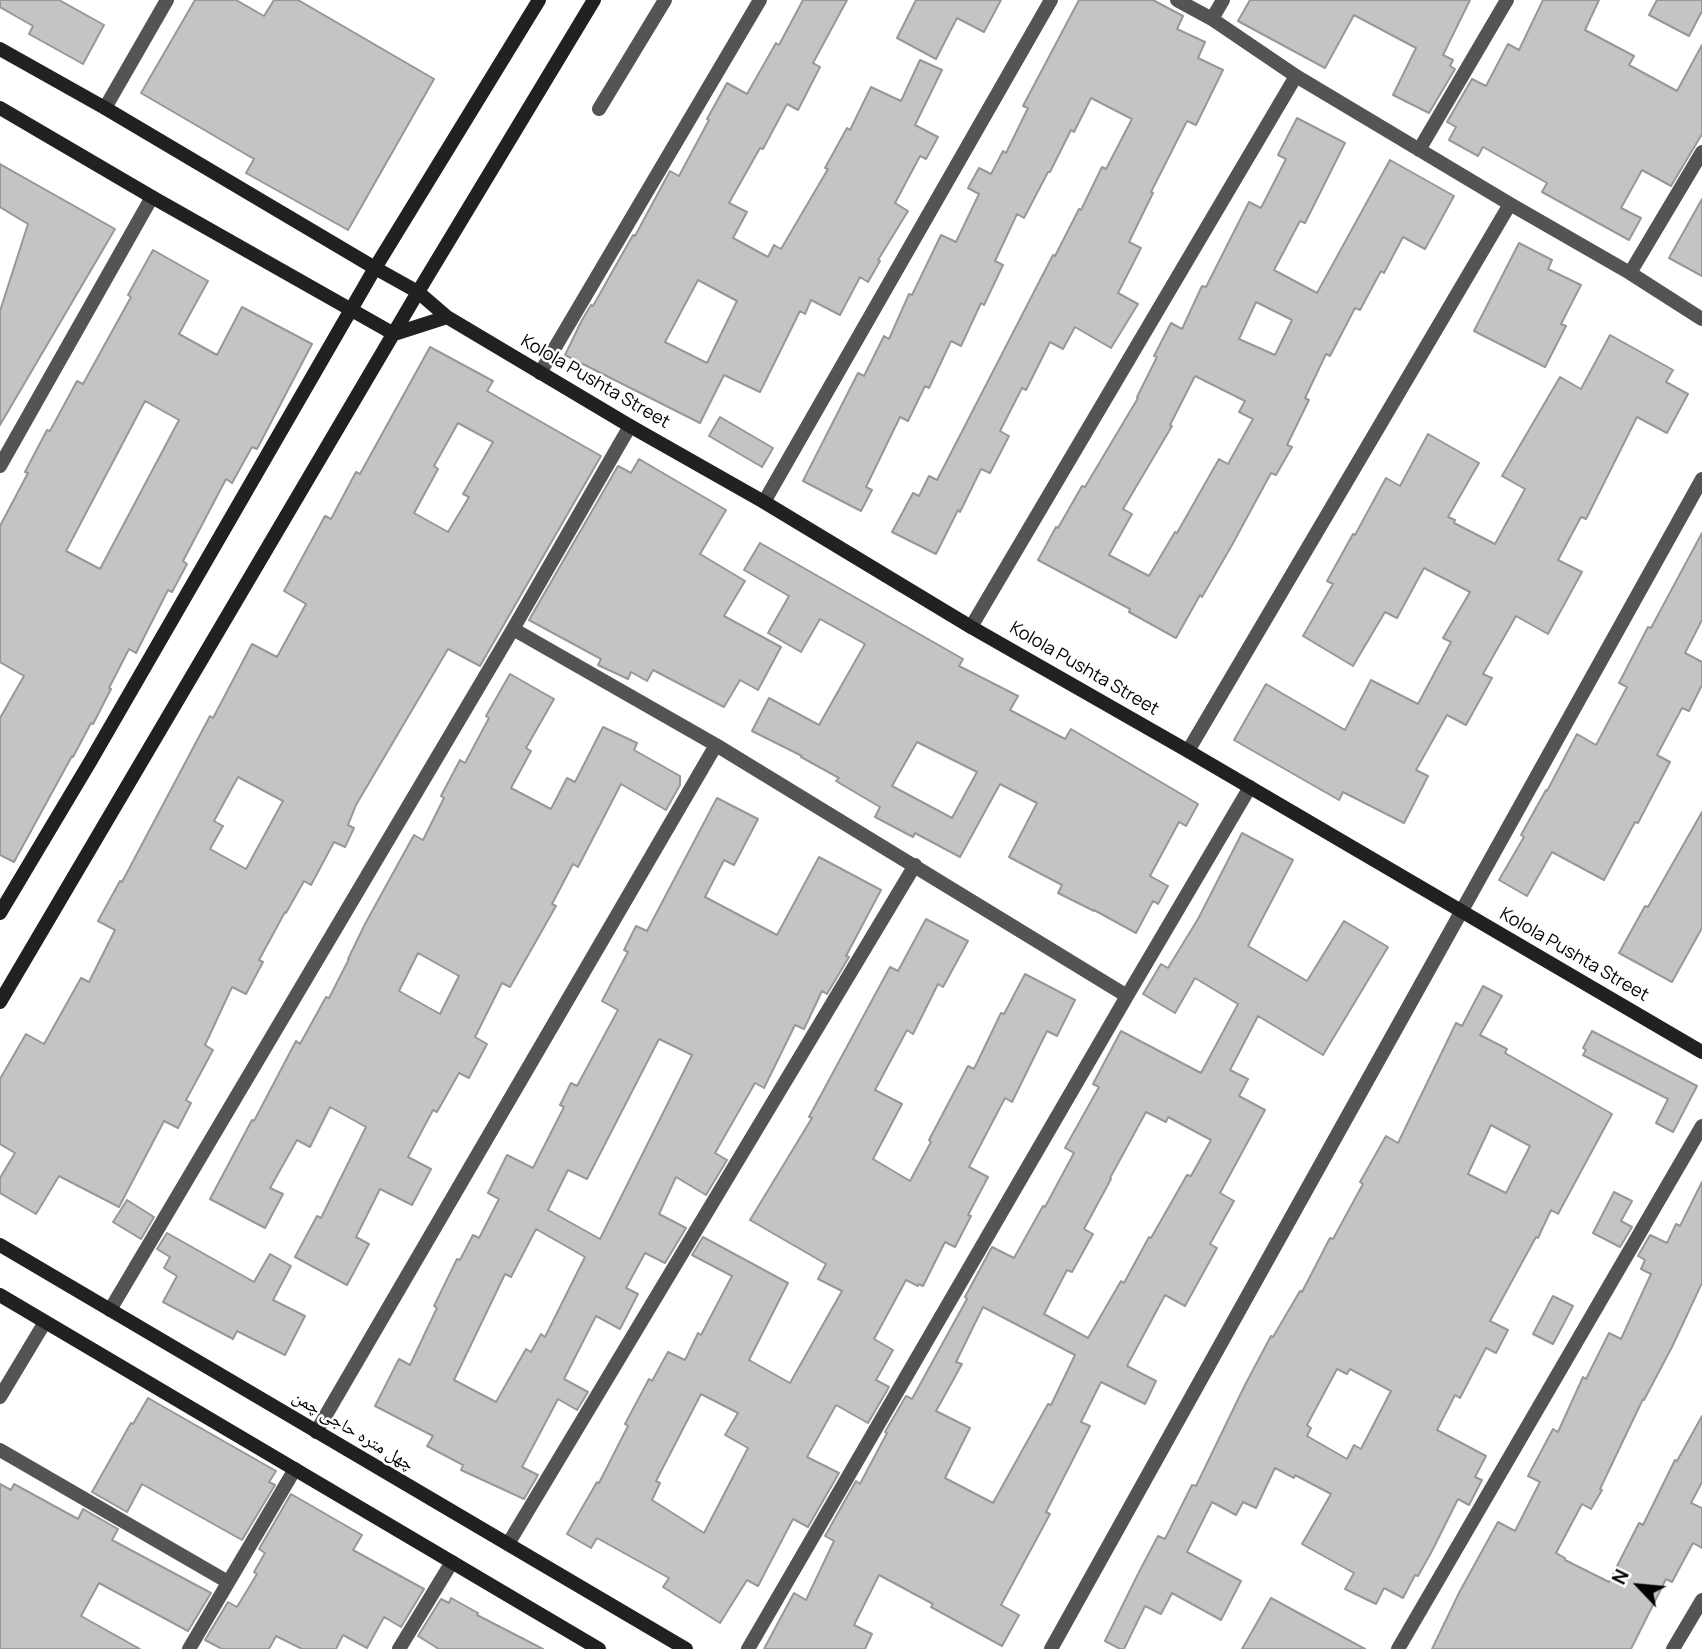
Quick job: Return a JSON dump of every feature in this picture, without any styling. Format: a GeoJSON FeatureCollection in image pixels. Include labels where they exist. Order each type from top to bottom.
{"type":"FeatureCollection","features":[{"type":"Feature","properties":{"kind":"main road"},"geometry":{"type":"LineString","coordinates":[[0,913],[375,268],[539,0]]}},
{"type":"Feature","properties":{"kind":"main road"},"geometry":{"type":"LineString","coordinates":[[0,1002],[418,292],[594,0]]}},
{"type":"Feature","properties":{"kind":"main road","name":"Kolola Pushta Street"},"geometry":{"type":"LineString","coordinates":[[0,49],[418,292],[447,317],[764,502],[971,627],[1702,1052]]}},
{"type":"Feature","properties":{"kind":"main road"},"geometry":{"type":"LineString","coordinates":[[0,108],[394,334],[447,317]]}},
{"type":"Feature","properties":{"kind":"main road","name":"چهل متره حاجی چمن"},"geometry":{"type":"LineString","coordinates":[[0,1245],[686,1649]]}},
{"type":"Feature","properties":{"kind":"main road"},"geometry":{"type":"LineString","coordinates":[[0,1295],[599,1649]]}},
{"type":"Feature","properties":{"kind":"street"},"geometry":{"type":"LineString","coordinates":[[105,108],[167,0]]}},
{"type":"Feature","properties":{"kind":"street"},"geometry":{"type":"LineString","coordinates":[[599,108],[664,0]]}},
{"type":"Feature","properties":{"kind":"street"},"geometry":{"type":"LineString","coordinates":[[540,373],[760,0]]}},
{"type":"Feature","properties":{"kind":"street"},"geometry":{"type":"LineString","coordinates":[[764,502],[1051,0]]}},
{"type":"Feature","properties":{"kind":"street"},"geometry":{"type":"LineString","coordinates":[[1177,0],[1212,19],[1296,76],[1630,273],[1702,319]]}},
{"type":"Feature","properties":{"kind":"street"},"geometry":{"type":"LineString","coordinates":[[1212,19],[1223,0]]}},
{"type":"Feature","properties":{"kind":"street"},"geometry":{"type":"LineString","coordinates":[[1419,149],[1507,0]]}},
{"type":"Feature","properties":{"kind":"street"},"geometry":{"type":"LineString","coordinates":[[971,627],[1296,76]]}},
{"type":"Feature","properties":{"kind":"street"},"geometry":{"type":"LineString","coordinates":[[1630,273],[1702,152]]}},
{"type":"Feature","properties":{"kind":"street"},"geometry":{"type":"LineString","coordinates":[[0,466],[152,197]]}},
{"type":"Feature","properties":{"kind":"street"},"geometry":{"type":"LineString","coordinates":[[1188,751],[1510,204]]}},
{"type":"Feature","properties":{"kind":"street"},"geometry":{"type":"LineString","coordinates":[[110,1310],[630,426]]}},
{"type":"Feature","properties":{"kind":"street"},"geometry":{"type":"LineString","coordinates":[[1051,1649],[1702,479]]}},
{"type":"Feature","properties":{"kind":"street"},"geometry":{"type":"LineString","coordinates":[[513,629],[716,745],[1127,996]]}},
{"type":"Feature","properties":{"kind":"street"},"geometry":{"type":"LineString","coordinates":[[316,1432],[716,745]]}},
{"type":"Feature","properties":{"kind":"street"},"geometry":{"type":"LineString","coordinates":[[748,1649],[1250,787]]}},
{"type":"Feature","properties":{"kind":"street"},"geometry":{"type":"LineString","coordinates":[[508,1544],[915,865]]}},
{"type":"Feature","properties":{"kind":"street"},"geometry":{"type":"LineString","coordinates":[[1398,1649],[1702,1126]]}},
{"type":"Feature","properties":{"kind":"street"},"geometry":{"type":"LineString","coordinates":[[0,1397],[45,1322]]}},
{"type":"Feature","properties":{"kind":"street"},"geometry":{"type":"LineString","coordinates":[[0,1450],[228,1582]]}},
{"type":"Feature","properties":{"kind":"street"},"geometry":{"type":"LineString","coordinates":[[189,1649],[295,1469]]}},
{"type":"Feature","properties":{"kind":"street"},"geometry":{"type":"LineString","coordinates":[[399,1649],[452,1562]]}},
{"type":"Feature","properties":{"kind":"street"},"geometry":{"type":"LineString","coordinates":[[1674,1649],[1702,1600]]}},
{"type":"Feature","properties":{"kind":"building"},"geometry":{"type":"Polygon","coordinates":[[[0,0],[59,0],[104,25],[83,64],[29,34],[33,26],[0,7],[0,0]]]}},
{"type":"Feature","properties":{"kind":"building"},"geometry":{"type":"Polygon","coordinates":[[[195,0],[236,0],[264,16],[274,0],[298,0],[434,79],[348,230],[246,173],[254,159],[141,93],[195,0]]]}},
{"type":"Feature","properties":{"kind":"building"},"geometry":{"type":"Polygon","coordinates":[[[803,0],[847,0],[813,63],[820,67],[798,110],[787,104],[729,203],[747,212],[733,238],[768,257],[774,245],[781,249],[828,169],[825,168],[847,128],[850,130],[871,87],[901,101],[920,60],[942,70],[915,125],[938,137],[926,159],[920,156],[895,203],[908,211],[868,282],[860,277],[840,315],[811,300],[805,314],[800,311],[760,392],[724,375],[700,423],[565,355],[582,320],[591,305],[593,306],[633,235],[635,236],[670,171],[679,176],[727,83],[747,94],[776,43],[779,45],[803,0]],[[698,280],[665,342],[707,363],[737,301],[698,280]]]}},
{"type":"Feature","properties":{"kind":"building"},"geometry":{"type":"Polygon","coordinates":[[[916,0],[1001,0],[984,32],[957,18],[936,59],[897,38],[916,0]]]}},
{"type":"Feature","properties":{"kind":"building"},"geometry":{"type":"Polygon","coordinates":[[[1079,0],[1153,0],[1183,16],[1177,29],[1205,42],[1198,58],[1223,70],[1196,125],[1187,121],[1129,242],[1141,248],[1118,293],[1138,304],[1111,348],[1075,327],[1063,349],[1050,342],[1026,390],[1022,388],[1000,431],[1009,436],[990,473],[981,469],[936,554],[892,532],[913,493],[919,496],[929,476],[937,480],[1053,255],[1055,256],[1079,209],[1081,210],[1102,167],[1106,169],[1132,119],[1091,98],[1024,218],[1017,214],[995,261],[1003,265],[961,346],[951,341],[929,388],[925,386],[908,421],[900,417],[866,487],[872,490],[861,511],[803,481],[858,373],[864,376],[884,336],[889,339],[909,294],[912,295],[941,235],[956,242],[979,194],[968,188],[979,168],[991,174],[1003,151],[1006,153],[1028,108],[1023,106],[1079,0]]]}},
{"type":"Feature","properties":{"kind":"building"},"geometry":{"type":"Polygon","coordinates":[[[1250,0],[1470,0],[1443,55],[1453,60],[1450,66],[1455,69],[1429,113],[1393,95],[1416,48],[1354,15],[1325,68],[1238,21],[1250,0]]]}},
{"type":"Feature","properties":{"kind":"building"},"geometry":{"type":"Polygon","coordinates":[[[1543,0],[1599,0],[1585,30],[1634,56],[1629,65],[1677,91],[1702,45],[1702,134],[1671,186],[1642,170],[1621,208],[1641,218],[1629,240],[1542,192],[1547,183],[1483,147],[1478,156],[1449,140],[1456,127],[1447,122],[1472,79],[1486,86],[1508,44],[1519,50],[1543,0]]]}},
{"type":"Feature","properties":{"kind":"building"},"geometry":{"type":"Polygon","coordinates":[[[1657,0],[1702,0],[1702,11],[1689,36],[1649,15],[1657,0]]]}},
{"type":"Feature","properties":{"kind":"building"},"geometry":{"type":"Polygon","coordinates":[[[1297,118],[1345,143],[1305,223],[1300,221],[1274,270],[1317,293],[1390,160],[1454,196],[1425,249],[1403,237],[1360,310],[1355,308],[1330,356],[1326,354],[1305,398],[1309,400],[1287,445],[1292,447],[1276,475],[1271,473],[1232,545],[1176,638],[1129,612],[1130,609],[1038,560],[1138,398],[1157,357],[1154,356],[1171,323],[1182,329],[1202,286],[1206,287],[1249,202],[1261,208],[1286,159],[1278,155],[1297,118]],[[1256,302],[1239,339],[1275,355],[1292,320],[1256,302]],[[1195,376],[1170,425],[1172,426],[1123,509],[1132,514],[1109,555],[1149,576],[1219,459],[1228,464],[1253,419],[1239,412],[1245,401],[1195,376]]]}},
{"type":"Feature","properties":{"kind":"building"},"geometry":{"type":"Polygon","coordinates":[[[0,164],[115,229],[0,425],[0,311],[28,224],[0,207],[0,164]]]}},
{"type":"Feature","properties":{"kind":"building"},"geometry":{"type":"Polygon","coordinates":[[[1702,199],[1702,276],[1669,258],[1702,199]]]}},
{"type":"Feature","properties":{"kind":"building"},"geometry":{"type":"Polygon","coordinates":[[[1519,243],[1552,260],[1548,269],[1581,285],[1561,324],[1566,326],[1545,367],[1474,331],[1519,243]]]}},
{"type":"Feature","properties":{"kind":"building"},"geometry":{"type":"Polygon","coordinates":[[[153,250],[208,281],[179,334],[217,355],[242,307],[312,344],[257,449],[252,447],[232,483],[226,479],[183,561],[187,564],[172,592],[168,590],[136,653],[129,649],[93,724],[91,723],[72,756],[14,862],[0,855],[0,718],[24,676],[0,662],[0,526],[47,430],[50,431],[77,381],[83,384],[131,297],[128,295],[153,250]],[[145,401],[66,551],[100,569],[179,420],[145,401]]]}},
{"type":"Feature","properties":{"kind":"building"},"geometry":{"type":"Polygon","coordinates":[[[1610,335],[1673,370],[1666,382],[1688,394],[1667,433],[1637,417],[1586,519],[1581,517],[1558,560],[1582,572],[1548,634],[1516,616],[1483,674],[1492,678],[1466,725],[1447,715],[1416,770],[1428,776],[1404,823],[1343,792],[1339,800],[1234,740],[1266,684],[1345,730],[1371,680],[1418,704],[1451,642],[1443,638],[1470,592],[1424,568],[1397,618],[1385,612],[1353,666],[1303,636],[1333,584],[1327,581],[1386,478],[1400,486],[1428,434],[1479,463],[1448,517],[1455,520],[1454,523],[1495,544],[1525,489],[1502,476],[1560,377],[1581,389],[1610,335]]]}},
{"type":"Feature","properties":{"kind":"building"},"geometry":{"type":"Polygon","coordinates":[[[430,347],[493,381],[487,391],[601,456],[480,666],[448,649],[356,805],[348,825],[354,828],[345,847],[334,842],[311,885],[304,881],[259,960],[263,962],[246,994],[232,987],[205,1045],[213,1050],[186,1100],[191,1103],[178,1128],[164,1121],[119,1207],[59,1176],[36,1214],[0,1193],[0,1178],[15,1153],[0,1144],[0,1079],[26,1034],[44,1044],[81,978],[89,982],[115,930],[98,921],[252,644],[277,657],[306,604],[284,591],[325,516],[331,519],[356,472],[360,474],[430,347]],[[458,423],[434,466],[438,469],[414,513],[448,532],[469,497],[463,494],[493,442],[458,423]],[[238,777],[214,821],[223,826],[210,849],[246,869],[283,801],[238,777]]]}},
{"type":"Feature","properties":{"kind":"building"},"geometry":{"type":"Polygon","coordinates":[[[720,417],[773,448],[762,467],[709,436],[720,417]]]}},
{"type":"Feature","properties":{"kind":"building"},"geometry":{"type":"Polygon","coordinates":[[[639,459],[726,510],[700,554],[745,581],[724,616],[781,647],[758,690],[740,680],[724,707],[653,670],[647,681],[631,672],[628,679],[598,665],[601,659],[529,620],[618,466],[631,473],[639,459]]]}},
{"type":"Feature","properties":{"kind":"building"},"geometry":{"type":"Polygon","coordinates":[[[1702,533],[1702,620],[1685,653],[1702,662],[1702,685],[1689,711],[1682,708],[1657,755],[1670,762],[1604,880],[1552,852],[1527,896],[1499,880],[1577,734],[1596,745],[1627,687],[1619,683],[1702,533]]]}},
{"type":"Feature","properties":{"kind":"building"},"geometry":{"type":"Polygon","coordinates":[[[760,543],[963,659],[959,666],[1018,696],[1010,710],[1065,739],[1071,729],[1198,804],[1186,826],[1179,822],[1150,876],[1168,886],[1158,904],[1153,901],[1136,933],[1058,893],[1062,885],[1009,857],[1037,803],[1000,784],[960,857],[915,833],[913,837],[875,817],[880,807],[836,781],[839,778],[752,731],[769,698],[819,725],[865,644],[820,619],[801,652],[768,633],[789,596],[744,570],[760,543]],[[917,742],[892,786],[952,818],[977,772],[917,742]]]}},
{"type":"Feature","properties":{"kind":"building"},"geometry":{"type":"Polygon","coordinates":[[[510,674],[554,699],[526,748],[531,751],[511,788],[551,809],[567,778],[575,782],[603,727],[637,743],[634,750],[680,776],[680,785],[666,810],[621,784],[578,867],[573,864],[552,904],[556,906],[510,987],[502,983],[475,1037],[487,1044],[469,1078],[459,1073],[437,1112],[433,1110],[408,1157],[431,1169],[412,1205],[380,1189],[356,1237],[369,1244],[347,1285],[295,1257],[317,1216],[321,1218],[366,1127],[330,1107],[310,1147],[297,1140],[270,1188],[283,1194],[265,1228],[210,1199],[296,1041],[300,1044],[326,997],[329,998],[365,924],[414,835],[423,840],[444,798],[441,796],[460,760],[465,763],[489,718],[486,716],[510,674]],[[418,953],[399,991],[440,1014],[459,976],[418,953]]]}},
{"type":"Feature","properties":{"kind":"building"},"geometry":{"type":"Polygon","coordinates":[[[717,798],[758,819],[734,865],[724,860],[705,897],[777,935],[819,857],[881,890],[846,956],[849,957],[827,994],[822,991],[804,1029],[795,1025],[764,1088],[755,1083],[715,1153],[727,1160],[706,1195],[676,1177],[659,1214],[686,1228],[665,1263],[645,1253],[626,1288],[638,1294],[620,1329],[596,1316],[564,1379],[588,1392],[577,1410],[558,1399],[522,1467],[538,1475],[524,1499],[461,1470],[463,1465],[427,1446],[433,1436],[375,1406],[399,1359],[410,1365],[457,1259],[460,1260],[473,1235],[479,1238],[499,1199],[488,1193],[507,1155],[533,1168],[564,1107],[560,1105],[571,1083],[577,1086],[618,1010],[602,1001],[628,952],[624,950],[636,926],[647,931],[717,798]],[[659,1039],[587,1179],[568,1170],[548,1210],[600,1239],[692,1055],[659,1039]],[[536,1229],[511,1277],[505,1274],[454,1380],[496,1402],[526,1349],[531,1352],[541,1334],[545,1337],[585,1257],[536,1229]]]}},
{"type":"Feature","properties":{"kind":"building"},"geometry":{"type":"Polygon","coordinates":[[[1702,812],[1702,928],[1672,982],[1619,953],[1702,812]]]}},
{"type":"Feature","properties":{"kind":"building"},"geometry":{"type":"Polygon","coordinates":[[[1242,833],[1293,860],[1248,946],[1307,981],[1344,921],[1388,947],[1323,1055],[1258,1016],[1230,1070],[1248,1079],[1239,1096],[1265,1110],[1220,1193],[1234,1201],[1210,1244],[1217,1248],[1185,1306],[1165,1295],[1127,1366],[1156,1381],[1145,1404],[1101,1382],[1081,1422],[1090,1426],[1046,1512],[1050,1514],[1001,1605],[1019,1615],[1002,1646],[879,1575],[854,1625],[872,1634],[865,1649],[764,1649],[794,1593],[806,1600],[834,1541],[825,1536],[856,1481],[860,1484],[906,1396],[912,1399],[992,1247],[1014,1258],[1043,1206],[1045,1207],[1074,1153],[1065,1148],[1099,1087],[1093,1084],[1121,1031],[1201,1073],[1238,1004],[1195,978],[1175,1013],[1143,994],[1161,964],[1168,968],[1198,919],[1242,833]],[[1146,1112],[1084,1229],[1093,1234],[1072,1272],[1067,1270],[1044,1314],[1088,1338],[1211,1140],[1168,1117],[1166,1122],[1146,1112]],[[983,1307],[956,1362],[962,1364],[936,1411],[970,1428],[945,1478],[993,1503],[1048,1404],[1051,1405],[1075,1355],[983,1307]]]}},
{"type":"Feature","properties":{"kind":"building"},"geometry":{"type":"Polygon","coordinates":[[[926,919],[968,941],[943,987],[938,984],[913,1034],[907,1030],[875,1090],[902,1104],[873,1159],[910,1181],[968,1066],[974,1069],[1001,1013],[1004,1014],[1025,974],[1075,1000],[1057,1036],[1047,1031],[1012,1102],[1005,1098],[969,1167],[988,1177],[955,1247],[945,1242],[923,1286],[906,1280],[874,1339],[893,1350],[876,1380],[889,1387],[868,1423],[836,1405],[807,1457],[839,1473],[808,1527],[793,1519],[758,1586],[747,1580],[720,1623],[663,1587],[669,1578],[597,1538],[591,1548],[567,1534],[597,1482],[599,1483],[628,1426],[625,1424],[649,1379],[652,1381],[668,1352],[685,1360],[732,1276],[692,1255],[703,1237],[788,1283],[749,1360],[790,1383],[842,1291],[818,1279],[826,1264],[750,1220],[812,1118],[809,1117],[890,967],[898,971],[926,919]],[[701,1394],[656,1481],[660,1483],[652,1500],[704,1533],[748,1448],[725,1435],[738,1413],[701,1394]]]}},
{"type":"Feature","properties":{"kind":"building"},"geometry":{"type":"Polygon","coordinates":[[[1483,986],[1502,996],[1480,1035],[1507,1049],[1505,1053],[1612,1114],[1558,1214],[1551,1210],[1490,1321],[1508,1330],[1496,1353],[1486,1348],[1460,1398],[1455,1395],[1437,1430],[1486,1456],[1475,1477],[1482,1480],[1469,1505],[1458,1499],[1432,1551],[1403,1598],[1384,1588],[1376,1604],[1345,1589],[1354,1573],[1302,1544],[1331,1494],[1275,1468],[1256,1508],[1243,1502],[1236,1515],[1212,1502],[1187,1552],[1241,1581],[1221,1620],[1172,1593],[1161,1614],[1145,1606],[1124,1649],[1105,1641],[1158,1536],[1165,1539],[1192,1485],[1196,1486],[1271,1336],[1273,1337],[1300,1291],[1302,1292],[1330,1238],[1333,1239],[1386,1136],[1398,1143],[1456,1023],[1462,1026],[1483,986]],[[1491,1125],[1468,1174],[1506,1193],[1530,1146],[1491,1125]],[[1337,1369],[1307,1425],[1311,1428],[1307,1436],[1347,1459],[1354,1445],[1361,1449],[1391,1391],[1350,1369],[1347,1374],[1337,1369]]]}},
{"type":"Feature","properties":{"kind":"building"},"geometry":{"type":"Polygon","coordinates":[[[1592,1031],[1697,1086],[1673,1132],[1656,1123],[1668,1099],[1583,1055],[1586,1050],[1583,1048],[1592,1031]]]}},
{"type":"Feature","properties":{"kind":"building"},"geometry":{"type":"Polygon","coordinates":[[[1702,1182],[1702,1283],[1672,1347],[1643,1399],[1600,1489],[1602,1490],[1591,1509],[1582,1504],[1556,1553],[1609,1582],[1639,1523],[1643,1525],[1675,1460],[1677,1461],[1702,1416],[1702,1482],[1691,1503],[1702,1508],[1702,1548],[1693,1543],[1672,1582],[1666,1579],[1631,1649],[1432,1649],[1498,1522],[1515,1531],[1540,1482],[1528,1476],[1553,1429],[1558,1432],[1583,1377],[1586,1379],[1609,1333],[1621,1339],[1651,1274],[1641,1269],[1645,1260],[1638,1256],[1650,1235],[1667,1243],[1676,1224],[1680,1226],[1702,1182]]]}},
{"type":"Feature","properties":{"kind":"building"},"geometry":{"type":"Polygon","coordinates":[[[1614,1192],[1632,1201],[1621,1221],[1632,1227],[1620,1247],[1593,1233],[1614,1192]]]}},
{"type":"Feature","properties":{"kind":"building"},"geometry":{"type":"Polygon","coordinates":[[[127,1200],[154,1217],[141,1239],[113,1222],[127,1200]]]}},
{"type":"Feature","properties":{"kind":"building"},"geometry":{"type":"Polygon","coordinates":[[[167,1233],[254,1282],[270,1254],[291,1266],[273,1300],[305,1316],[285,1355],[237,1331],[233,1339],[163,1302],[177,1276],[164,1268],[170,1257],[157,1249],[167,1233]]]}},
{"type":"Feature","properties":{"kind":"building"},"geometry":{"type":"Polygon","coordinates":[[[1553,1296],[1573,1306],[1553,1344],[1533,1334],[1553,1296]]]}},
{"type":"Feature","properties":{"kind":"building"},"geometry":{"type":"Polygon","coordinates":[[[148,1398],[276,1471],[269,1482],[275,1485],[242,1540],[142,1484],[127,1512],[92,1492],[148,1398]]]}},
{"type":"Feature","properties":{"kind":"building"},"geometry":{"type":"Polygon","coordinates":[[[0,1484],[11,1490],[14,1484],[78,1519],[83,1509],[118,1529],[112,1540],[211,1593],[188,1631],[99,1583],[81,1616],[140,1649],[0,1649],[0,1484]]]}},
{"type":"Feature","properties":{"kind":"building"},"geometry":{"type":"Polygon","coordinates":[[[291,1494],[362,1535],[353,1550],[424,1589],[401,1627],[384,1617],[367,1648],[343,1635],[336,1649],[302,1649],[276,1636],[269,1649],[222,1649],[205,1640],[228,1602],[237,1607],[257,1574],[254,1572],[265,1553],[259,1549],[291,1494]]]}},
{"type":"Feature","properties":{"kind":"building"},"geometry":{"type":"Polygon","coordinates":[[[451,1598],[478,1613],[477,1615],[543,1649],[439,1649],[418,1636],[441,1599],[449,1603],[451,1598]]]}},
{"type":"Feature","properties":{"kind":"building"},"geometry":{"type":"Polygon","coordinates":[[[1271,1598],[1365,1649],[1242,1649],[1271,1598]]]}}]}
